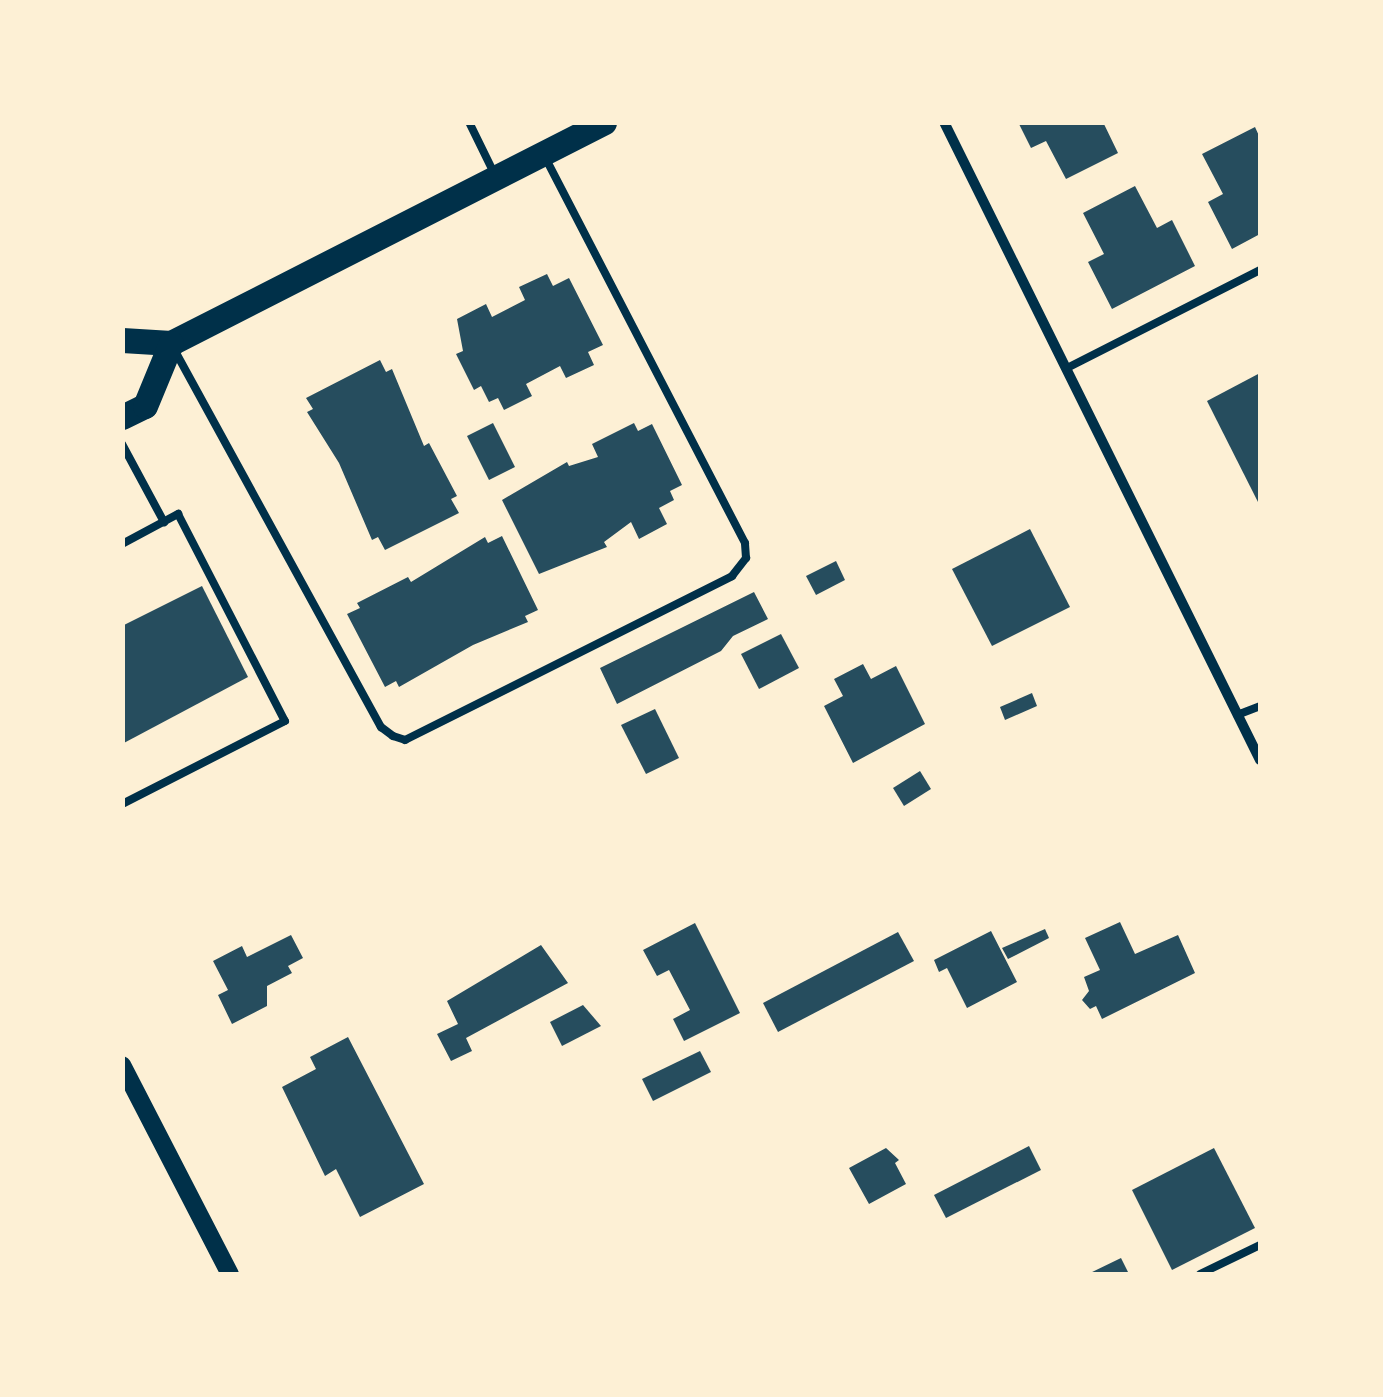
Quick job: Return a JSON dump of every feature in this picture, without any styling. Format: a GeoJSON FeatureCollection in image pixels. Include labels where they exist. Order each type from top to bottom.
{"type":"FeatureCollection","features":[{"type":"Feature","properties":{"kind":"main road"},"geometry":{"type":"LineString","coordinates":[[122,340],[171,343],[604,122]]}},
{"type":"Feature","properties":{"kind":"main road"},"geometry":{"type":"LineString","coordinates":[[122,417],[145,406],[171,343]]}},
{"type":"Feature","properties":{"kind":"street"},"geometry":{"type":"LineString","coordinates":[[944,122],[1070,367],[1117,478],[1260,760]]}},
{"type":"Feature","properties":{"kind":"street"},"geometry":{"type":"LineString","coordinates":[[122,1065],[230,1274]]}},
{"type":"Feature","properties":{"kind":"lane"},"geometry":{"type":"LineString","coordinates":[[469,122],[496,178]]}},
{"type":"Feature","properties":{"kind":"lane"},"geometry":{"type":"LineString","coordinates":[[171,343],[381,727],[393,736],[405,740],[732,576],[746,558],[745,543],[543,154]]}},
{"type":"Feature","properties":{"kind":"lane"},"geometry":{"type":"LineString","coordinates":[[1070,367],[1260,270]]}},
{"type":"Feature","properties":{"kind":"lane"},"geometry":{"type":"LineString","coordinates":[[122,444],[164,522]]}},
{"type":"Feature","properties":{"kind":"lane"},"geometry":{"type":"LineString","coordinates":[[122,544],[178,514],[285,721],[122,804]]}},
{"type":"Feature","properties":{"kind":"lane"},"geometry":{"type":"LineString","coordinates":[[1238,715],[1260,706]]}},
{"type":"Feature","properties":{"kind":"lane"},"geometry":{"type":"LineString","coordinates":[[1200,1274],[1260,1244]]}},
{"type":"Feature","properties":{"kind":"building"},"geometry":{"type":"Polygon","coordinates":[[[1018,122],[1103,122],[1118,153],[1066,179],[1046,141],[1031,148],[1018,122]]]}},
{"type":"Feature","properties":{"kind":"building"},"geometry":{"type":"Polygon","coordinates":[[[1255,127],[1260,138],[1260,234],[1232,249],[1208,202],[1223,194],[1202,154],[1255,127]]]}},
{"type":"Feature","properties":{"kind":"building"},"geometry":{"type":"Polygon","coordinates":[[[1135,186],[1157,228],[1172,220],[1195,266],[1112,309],[1088,262],[1104,254],[1083,213],[1135,186]]]}},
{"type":"Feature","properties":{"kind":"building"},"geometry":{"type":"Polygon","coordinates":[[[547,274],[553,286],[569,278],[603,345],[588,352],[594,365],[566,378],[560,366],[526,384],[532,396],[504,410],[498,398],[489,402],[481,386],[474,390],[456,354],[463,351],[457,319],[486,304],[492,317],[525,300],[519,287],[547,274]]]}},
{"type":"Feature","properties":{"kind":"building"},"geometry":{"type":"Polygon","coordinates":[[[380,360],[386,372],[392,369],[424,446],[429,443],[457,496],[451,499],[459,513],[385,550],[378,537],[372,540],[339,463],[307,412],[313,409],[306,398],[380,360]]]}},
{"type":"Feature","properties":{"kind":"building"},"geometry":{"type":"Polygon","coordinates":[[[1260,373],[1260,506],[1207,401],[1260,373]]]}},
{"type":"Feature","properties":{"kind":"building"},"geometry":{"type":"Polygon","coordinates":[[[493,423],[515,467],[489,480],[467,436],[493,423]]]}},
{"type":"Feature","properties":{"kind":"building"},"geometry":{"type":"Polygon","coordinates":[[[634,423],[638,431],[652,424],[682,485],[670,491],[674,500],[659,508],[667,524],[639,539],[631,522],[604,542],[607,547],[539,574],[502,500],[567,462],[569,466],[598,457],[592,444],[634,423]]]}},
{"type":"Feature","properties":{"kind":"building"},"geometry":{"type":"Polygon","coordinates":[[[1030,529],[1070,607],[992,646],[952,569],[1030,529]]]}},
{"type":"Feature","properties":{"kind":"building"},"geometry":{"type":"Polygon","coordinates":[[[502,536],[538,610],[525,616],[528,622],[473,645],[399,687],[396,681],[385,687],[347,614],[360,608],[357,603],[408,577],[411,582],[485,537],[488,543],[502,536]]]}},
{"type":"Feature","properties":{"kind":"building"},"geometry":{"type":"Polygon","coordinates":[[[836,561],[845,580],[816,595],[806,576],[836,561]]]}},
{"type":"Feature","properties":{"kind":"building"},"geometry":{"type":"Polygon","coordinates":[[[202,586],[248,677],[122,744],[122,626],[202,586]]]}},
{"type":"Feature","properties":{"kind":"building"},"geometry":{"type":"Polygon","coordinates":[[[754,592],[768,619],[733,636],[721,651],[617,704],[600,668],[754,592]]]}},
{"type":"Feature","properties":{"kind":"building"},"geometry":{"type":"Polygon","coordinates":[[[781,634],[799,668],[759,689],[741,654],[781,634]]]}},
{"type":"Feature","properties":{"kind":"building"},"geometry":{"type":"Polygon","coordinates":[[[863,664],[871,679],[896,666],[925,724],[853,763],[824,706],[843,696],[834,679],[863,664]]]}},
{"type":"Feature","properties":{"kind":"building"},"geometry":{"type":"Polygon","coordinates":[[[1032,693],[1037,706],[1005,720],[1000,707],[1032,693]]]}},
{"type":"Feature","properties":{"kind":"building"},"geometry":{"type":"Polygon","coordinates":[[[655,709],[679,758],[646,774],[621,725],[655,709]]]}},
{"type":"Feature","properties":{"kind":"building"},"geometry":{"type":"Polygon","coordinates":[[[920,771],[931,789],[904,806],[893,788],[920,771]]]}},
{"type":"Feature","properties":{"kind":"building"},"geometry":{"type":"Polygon","coordinates":[[[1120,922],[1135,954],[1178,935],[1195,973],[1102,1019],[1096,1006],[1090,1009],[1082,1000],[1089,991],[1084,977],[1100,970],[1085,938],[1120,922]]]}},
{"type":"Feature","properties":{"kind":"building"},"geometry":{"type":"Polygon","coordinates":[[[695,923],[740,1013],[684,1041],[673,1019],[690,1010],[669,970],[657,976],[643,950],[695,923]]]}},
{"type":"Feature","properties":{"kind":"building"},"geometry":{"type":"Polygon","coordinates":[[[1045,929],[1049,938],[1008,959],[1002,948],[1045,929]]]}},
{"type":"Feature","properties":{"kind":"building"},"geometry":{"type":"Polygon","coordinates":[[[991,931],[1017,982],[967,1008],[947,968],[939,972],[934,960],[991,931]]]}},
{"type":"Feature","properties":{"kind":"building"},"geometry":{"type":"Polygon","coordinates":[[[898,932],[914,961],[778,1032],[763,1003],[898,932]]]}},
{"type":"Feature","properties":{"kind":"building"},"geometry":{"type":"Polygon","coordinates":[[[291,935],[303,958],[288,966],[292,973],[267,986],[267,1006],[232,1024],[218,995],[228,990],[213,961],[242,946],[247,957],[291,935]]]}},
{"type":"Feature","properties":{"kind":"building"},"geometry":{"type":"Polygon","coordinates":[[[541,945],[568,983],[466,1038],[472,1051],[451,1061],[437,1034],[458,1024],[447,1001],[541,945]]]}},
{"type":"Feature","properties":{"kind":"building"},"geometry":{"type":"Polygon","coordinates":[[[583,1005],[601,1026],[562,1046],[550,1022],[583,1005]]]}},
{"type":"Feature","properties":{"kind":"building"},"geometry":{"type":"Polygon","coordinates":[[[348,1037],[424,1184],[360,1217],[336,1169],[325,1176],[282,1087],[316,1069],[310,1057],[348,1037]]]}},
{"type":"Feature","properties":{"kind":"building"},"geometry":{"type":"Polygon","coordinates":[[[700,1051],[711,1072],[653,1101],[642,1079],[700,1051]]]}},
{"type":"Feature","properties":{"kind":"building"},"geometry":{"type":"Polygon","coordinates":[[[1029,1146],[1041,1170],[946,1218],[934,1195],[1029,1146]]]}},
{"type":"Feature","properties":{"kind":"building"},"geometry":{"type":"Polygon","coordinates":[[[886,1148],[899,1160],[895,1163],[906,1184],[869,1204],[849,1168],[886,1148]]]}},
{"type":"Feature","properties":{"kind":"building"},"geometry":{"type":"Polygon","coordinates":[[[1214,1148],[1255,1228],[1172,1270],[1132,1190],[1214,1148]]]}},
{"type":"Feature","properties":{"kind":"building"},"geometry":{"type":"Polygon","coordinates":[[[1121,1258],[1129,1274],[1088,1274],[1121,1258]]]}}]}
